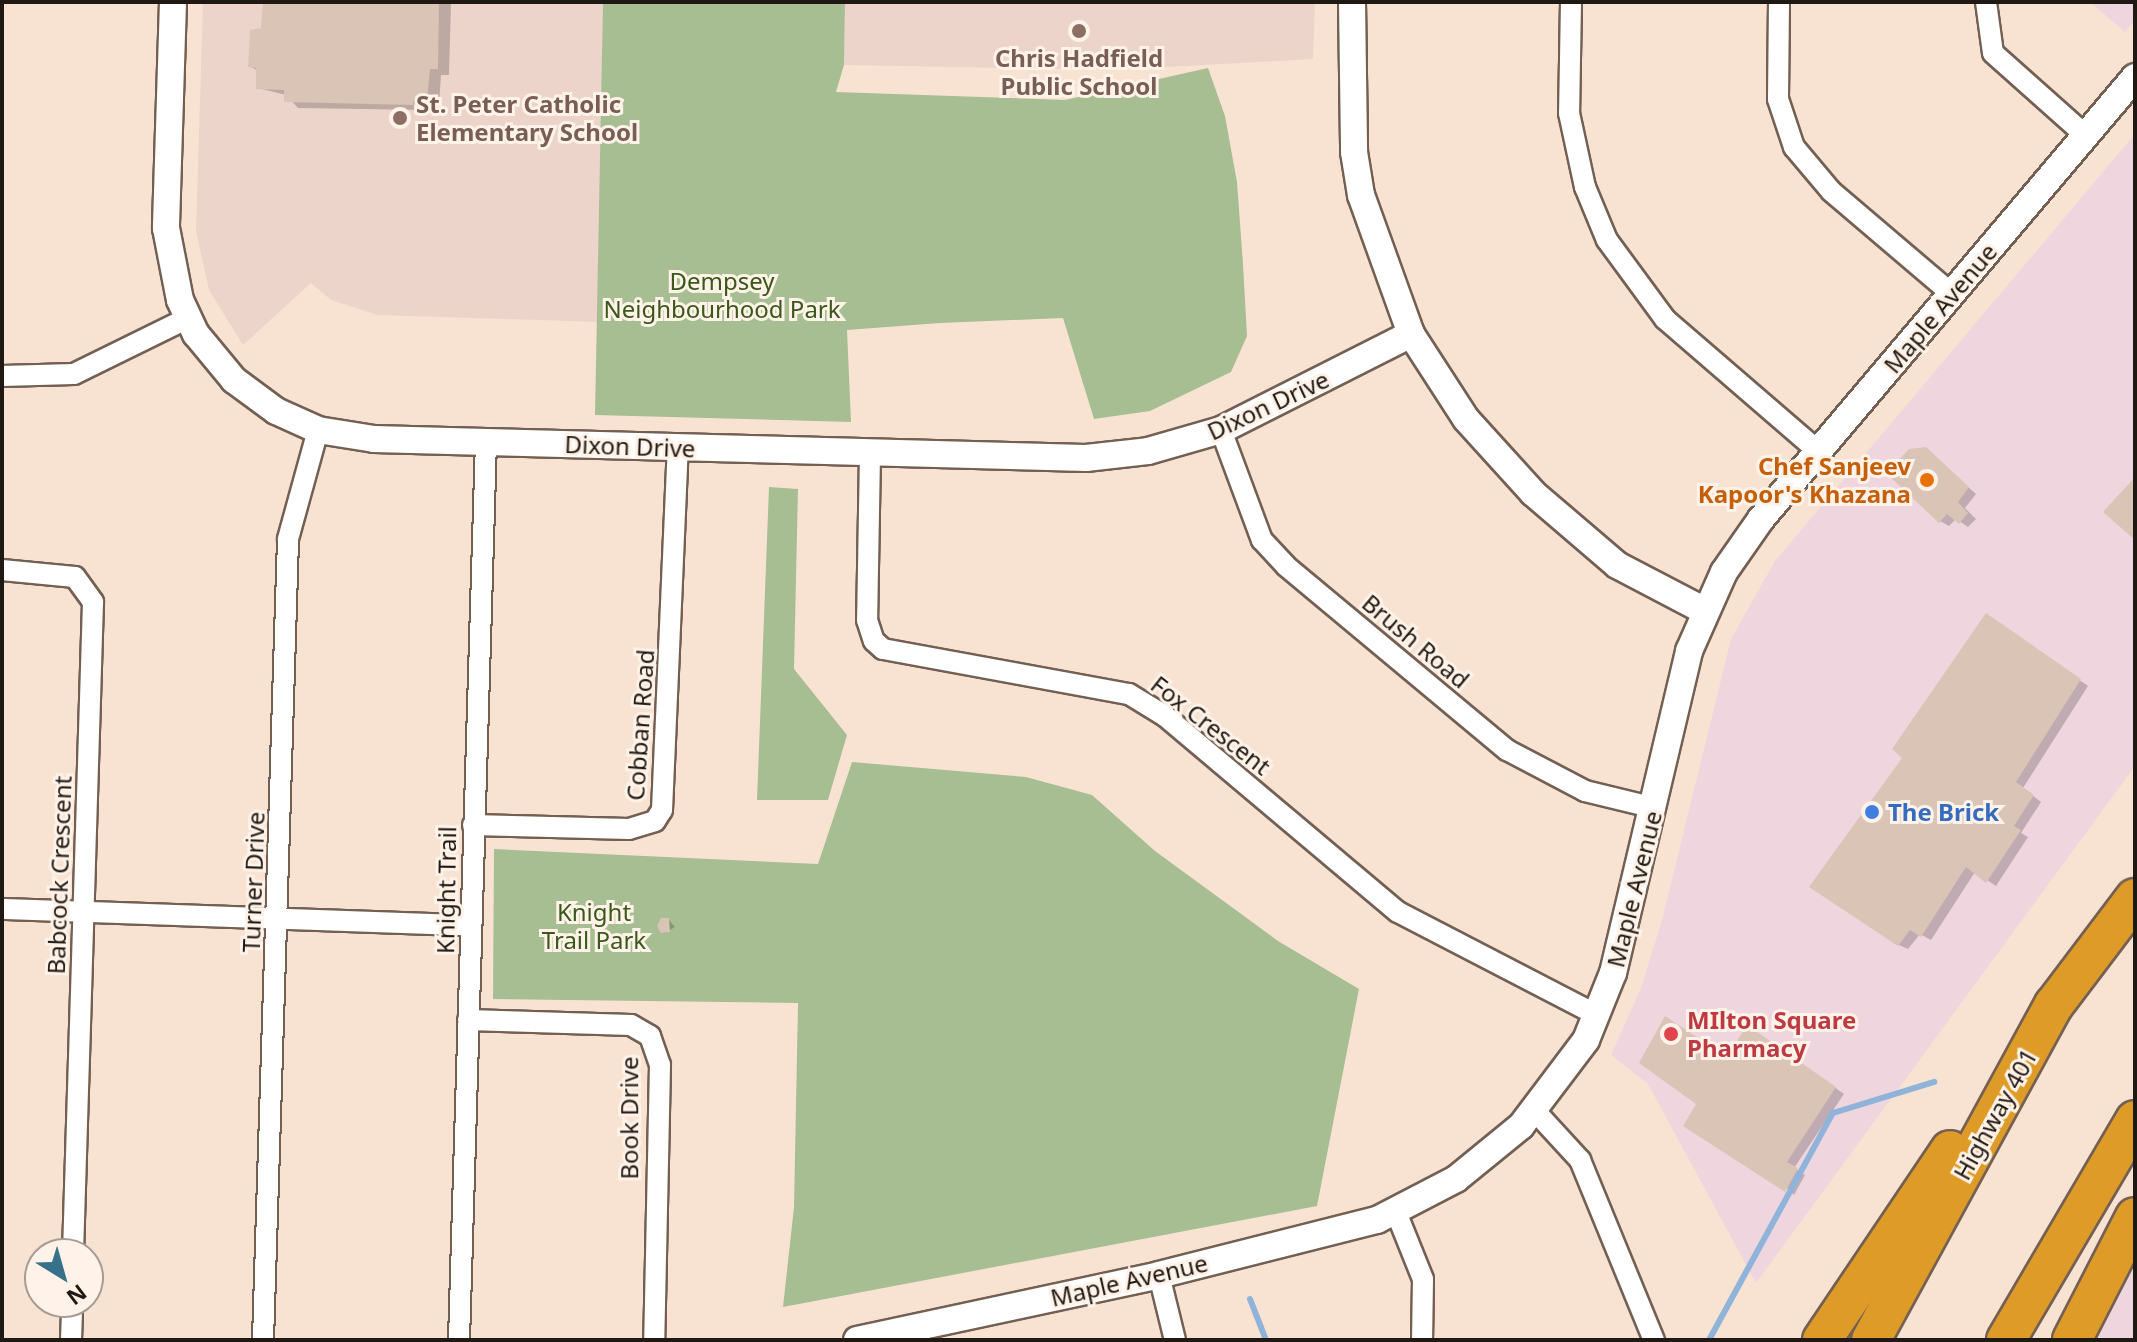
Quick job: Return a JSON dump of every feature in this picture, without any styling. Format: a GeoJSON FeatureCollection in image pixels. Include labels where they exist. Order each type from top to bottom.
{"type":"FeatureCollection","features":[{"type":"Feature","properties":{"kind":"highway","name":"Highway 401"},"geometry":{"type":"LineString","coordinates":[[1871,1340],[2054,1005],[2135,898]]}},
{"type":"Feature","properties":{"kind":"highway"},"geometry":{"type":"LineString","coordinates":[[1822,1340],[2054,1005]]}},
{"type":"Feature","properties":{"kind":"highway"},"geometry":{"type":"LineString","coordinates":[[2006,1340],[2135,1120]]}},
{"type":"Feature","properties":{"kind":"highway"},"geometry":{"type":"LineString","coordinates":[[2072,1340],[2135,1217]]}},
{"type":"Feature","properties":{"kind":"street","name":"Dixon Drive"},"geometry":{"type":"LineString","coordinates":[[173,2],[166,228],[174,282],[188,318],[222,368],[246,391],[318,430],[374,439],[1086,458],[1148,451],[1221,430],[1411,334]]}},
{"type":"Feature","properties":{"kind":"street"},"geometry":{"type":"LineString","coordinates":[[1352,2],[1354,152],[1361,195],[1411,334],[1466,419],[1533,493],[1617,565],[1705,611]]}},
{"type":"Feature","properties":{"kind":"street"},"geometry":{"type":"LineString","coordinates":[[1571,2],[1569,113],[1585,187],[1607,240],[1665,319],[1819,452]]}},
{"type":"Feature","properties":{"kind":"street"},"geometry":{"type":"LineString","coordinates":[[1779,2],[1778,99],[1794,147],[1831,191],[1952,294]]}},
{"type":"Feature","properties":{"kind":"street"},"geometry":{"type":"LineString","coordinates":[[1986,2],[1993,53],[2085,135]]}},
{"type":"Feature","properties":{"kind":"street","name":"Maple Avenue"},"geometry":{"type":"LineString","coordinates":[[857,1340],[1159,1275],[1396,1212],[1456,1179],[1535,1111],[1571,1064],[1597,1015],[1618,959],[1690,648],[1705,611],[1741,545],[2135,77]]}},
{"type":"Feature","properties":{"kind":"street"},"geometry":{"type":"LineString","coordinates":[[2,376],[74,374],[188,318]]}},
{"type":"Feature","properties":{"kind":"street","name":"Turner Drive"},"geometry":{"type":"LineString","coordinates":[[263,1340],[289,527],[318,430]]}},
{"type":"Feature","properties":{"kind":"street","name":"Brush Road"},"geometry":{"type":"LineString","coordinates":[[1221,430],[1262,540],[1286,566],[1507,750],[1585,791],[1655,808]]}},
{"type":"Feature","properties":{"kind":"street","name":"Knight Trail"},"geometry":{"type":"LineString","coordinates":[[459,1340],[486,442]]}},
{"type":"Feature","properties":{"kind":"street","name":"Cobban Road"},"geometry":{"type":"LineString","coordinates":[[473,825],[629,829],[655,821],[662,810],[678,448]]}},
{"type":"Feature","properties":{"kind":"street","name":"Fox Crescent"},"geometry":{"type":"LineString","coordinates":[[870,454],[867,620],[874,641],[883,649],[1129,694],[1165,716],[1398,912],[1597,1015]]}},
{"type":"Feature","properties":{"kind":"street","name":"Babcock Crescent"},"geometry":{"type":"LineString","coordinates":[[2,570],[75,577],[93,602],[73,1238]]}},
{"type":"Feature","properties":{"kind":"street"},"geometry":{"type":"LineString","coordinates":[[2,909],[278,916],[471,925]]}},
{"type":"Feature","properties":{"kind":"street","name":"Book Drive"},"geometry":{"type":"LineString","coordinates":[[468,1020],[631,1025],[650,1036],[660,1065],[654,1340]]}},
{"type":"Feature","properties":{"kind":"street"},"geometry":{"type":"LineString","coordinates":[[1535,1111],[1580,1160],[1654,1340]]}},
{"type":"Feature","properties":{"kind":"street"},"geometry":{"type":"LineString","coordinates":[[1396,1212],[1423,1279],[1422,1340]]}},
{"type":"Feature","properties":{"kind":"street"},"geometry":{"type":"LineString","coordinates":[[1159,1275],[1175,1340]]}},
{"type":"Feature","properties":{"kind":"street"},"geometry":{"type":"LineString","coordinates":[[71,1340],[72,1318]]}},
{"type":"Feature","properties":{"kind":"shaded area","name":"St. Peter Catholic Elementary School"},"geometry":{"type":"Polygon","coordinates":[[[203,2],[603,2],[599,322],[378,315],[331,300],[311,283],[243,345],[209,290],[196,231],[203,2]]]}},
{"type":"Feature","properties":{"kind":"shaded area","name":"Chris Hadfield Public School"},"geometry":{"type":"Polygon","coordinates":[[[845,2],[1315,2],[1313,59],[1114,70],[844,65],[845,2]]]}},
{"type":"Feature","properties":{"kind":"shaded area"},"geometry":{"type":"Polygon","coordinates":[[[2090,2],[2135,2],[2135,21],[2125,32],[2090,2]]]}},
{"type":"Feature","properties":{"kind":"shaded area"},"geometry":{"type":"Polygon","coordinates":[[[2135,134],[2135,766],[1756,1283],[1648,1084],[1611,1055],[1641,988],[1662,920],[1731,639],[1775,561],[2135,134]]]}},
{"type":"Feature","properties":{"kind":"shaded area"},"geometry":{"type":"Polygon","coordinates":[[[2135,1252],[2135,1340],[2085,1340],[2135,1252]]]}},
{"type":"Feature","properties":{"kind":"green space","name":"Dempsey Neighbourhood Park"},"geometry":{"type":"Polygon","coordinates":[[[603,2],[845,2],[844,65],[836,92],[1065,100],[1208,68],[1225,116],[1237,182],[1247,336],[1231,372],[1150,411],[1094,419],[1063,318],[940,323],[847,330],[851,422],[595,415],[603,2]]]}},
{"type":"Feature","properties":{"kind":"green space"},"geometry":{"type":"Polygon","coordinates":[[[769,487],[798,489],[794,669],[847,735],[828,800],[757,800],[769,487]]]}},
{"type":"Feature","properties":{"kind":"green space","name":"Knight Trail Park"},"geometry":{"type":"Polygon","coordinates":[[[852,762],[1026,777],[1092,795],[1155,851],[1278,941],[1359,989],[1317,1206],[783,1307],[794,1207],[798,1003],[493,999],[494,849],[818,864],[852,762]]]}},
{"type":"Feature","properties":{"kind":"building"},"geometry":{"type":"Polygon","coordinates":[[[263,2],[439,2],[438,69],[430,69],[427,100],[414,98],[413,105],[284,102],[284,90],[256,89],[256,68],[248,67],[250,30],[261,28],[263,2]]]}},
{"type":"Feature","properties":{"kind":"building"},"geometry":{"type":"Polygon","coordinates":[[[729,276],[735,279],[730,290],[723,281],[729,276]]]}},
{"type":"Feature","properties":{"kind":"building","name":"Chef Sanjeev Kapoor's Khazana"},"geometry":{"type":"Polygon","coordinates":[[[1926,447],[1969,487],[1958,502],[1968,513],[1959,524],[1947,514],[1939,523],[1886,473],[1909,449],[1926,447]]]}},
{"type":"Feature","properties":{"kind":"building"},"geometry":{"type":"Polygon","coordinates":[[[2135,477],[2135,540],[2103,512],[2135,477]]]}},
{"type":"Feature","properties":{"kind":"building"},"geometry":{"type":"Polygon","coordinates":[[[1986,613],[2081,679],[2016,782],[2034,795],[2014,826],[2021,830],[1986,883],[1966,867],[1921,937],[1910,930],[1898,946],[1809,887],[1902,758],[1892,749],[1986,613]]]}},
{"type":"Feature","properties":{"kind":"building"},"geometry":{"type":"Polygon","coordinates":[[[661,918],[669,918],[670,932],[661,933],[657,926],[661,918]]]}},
{"type":"Feature","properties":{"kind":"building"},"geometry":{"type":"Polygon","coordinates":[[[1665,1016],[1727,1057],[1747,1025],[1836,1087],[1787,1162],[1798,1168],[1785,1192],[1683,1126],[1696,1104],[1639,1063],[1665,1016]]]}},
{"type":"Feature","properties":{"kind":"waterway"},"geometry":{"type":"LineString","coordinates":[[1709,1340],[1833,1113],[1934,1082]]}},
{"type":"Feature","properties":{"kind":"waterway"},"geometry":{"type":"LineString","coordinates":[[1250,1299],[1266,1340]]}},
{"type":"Feature","properties":{"kind":"place","name":"Chris Hadfield Public School"},"geometry":{"type":"Point","coordinates":[1079,31]}},
{"type":"Feature","properties":{"kind":"place","name":"St. Peter Catholic Elementary School"},"geometry":{"type":"Point","coordinates":[400,118]}},
{"type":"Feature","properties":{"kind":"place","name":"Chef Sanjeev Kapoor's Khazana"},"geometry":{"type":"Point","coordinates":[1927,480]}},
{"type":"Feature","properties":{"kind":"place","name":"The Brick"},"geometry":{"type":"Point","coordinates":[1872,812]}},
{"type":"Feature","properties":{"kind":"place","name":"MIlton Square Pharmacy"},"geometry":{"type":"Point","coordinates":[1671,1034]}}]}
